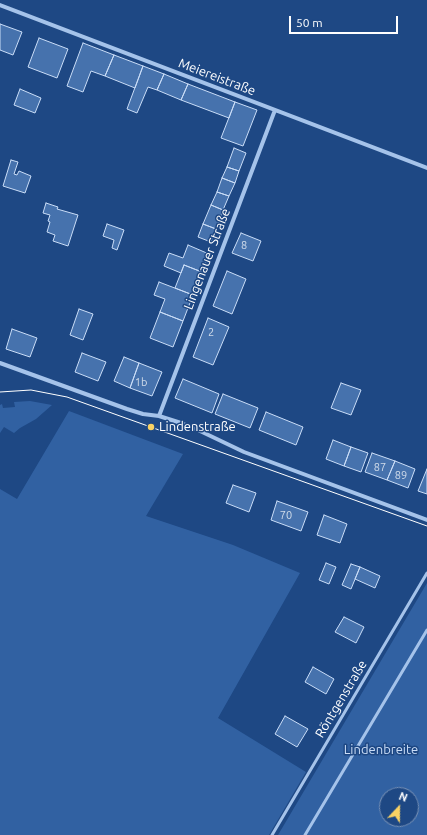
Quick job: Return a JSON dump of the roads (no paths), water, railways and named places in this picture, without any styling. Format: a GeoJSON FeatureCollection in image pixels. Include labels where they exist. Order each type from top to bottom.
{"type":"FeatureCollection","features":[{"type":"Feature","properties":{"kind":"street","name":"Meiereistraße"},"geometry":{"type":"LineString","coordinates":[[0,5],[427,168]]}},
{"type":"Feature","properties":{"kind":"street","name":"Lingenauer Straße"},"geometry":{"type":"LineString","coordinates":[[159,416],[274,110]]}},
{"type":"Feature","properties":{"kind":"street"},"geometry":{"type":"LineString","coordinates":[[0,363],[143,414],[159,416],[198,430],[244,452],[427,520]]}},
{"type":"Feature","properties":{"kind":"lane","name":"Röntgenstraße"},"geometry":{"type":"LineString","coordinates":[[272,835],[427,573]]}},
{"type":"Feature","properties":{"kind":"lane"},"geometry":{"type":"LineString","coordinates":[[305,835],[427,630]]}},
{"type":"Feature","properties":{"kind":"tram line"},"geometry":{"type":"LineString","coordinates":[[0,392],[31,390],[67,397],[427,526]]}},
{"type":"Feature","properties":{"kind":"place","name":"Lindenstraße"},"geometry":{"type":"Point","coordinates":[151,427]}},
{"type":"Feature","properties":{"kind":"park label","name":"Lindenbreite"},"geometry":{"type":"Point","coordinates":[381,750]}}]}
